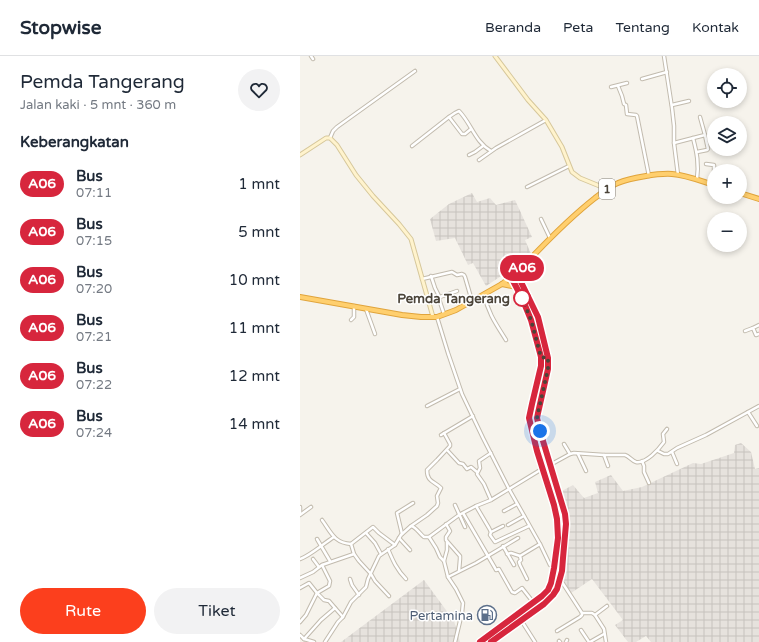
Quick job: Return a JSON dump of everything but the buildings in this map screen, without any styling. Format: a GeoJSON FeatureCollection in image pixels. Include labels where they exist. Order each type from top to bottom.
{"type":"FeatureCollection","features":[{"type":"Feature","properties":{"kind":"highway","name":"1"},"geometry":{"type":"LineString","coordinates":[[300,297],[408,316],[435,317],[444,315],[456,310],[502,284],[517,273],[571,218],[619,182],[649,176],[674,174],[707,182]]}},
{"type":"Feature","properties":{"kind":"highway"},"geometry":{"type":"LineString","coordinates":[[747,195],[759,199]]}},
{"type":"Feature","properties":{"kind":"highway"},"geometry":{"type":"LineString","coordinates":[[521,282],[526,265]]}},
{"type":"Feature","properties":{"kind":"highway"},"geometry":{"type":"LineString","coordinates":[[502,284],[516,287]]}},
{"type":"Feature","properties":{"kind":"main road"},"geometry":{"type":"LineString","coordinates":[[495,56],[528,100],[546,120],[562,147],[572,172],[580,178],[607,190]]}},
{"type":"Feature","properties":{"kind":"main road"},"geometry":{"type":"LineString","coordinates":[[300,155],[326,138],[330,138],[337,145],[356,175],[411,239],[422,279],[435,317]]}},
{"type":"Feature","properties":{"kind":"main road"},"geometry":{"type":"LineString","coordinates":[[491,642],[544,604],[557,589],[562,571],[566,524],[565,514],[537,418],[548,369],[548,358],[538,317],[517,273]]}},
{"type":"Feature","properties":{"kind":"main road"},"geometry":{"type":"LineString","coordinates":[[480,642],[548,590],[554,568],[558,538],[557,519],[554,505],[542,469],[529,418],[541,366],[541,357],[531,320],[511,277]]}},
{"type":"Feature","properties":{"kind":"main road"},"geometry":{"type":"LineString","coordinates":[[541,357],[548,358]]}},
{"type":"Feature","properties":{"kind":"street"},"geometry":{"type":"LineString","coordinates":[[664,56],[672,105],[674,143],[678,175]]}},
{"type":"Feature","properties":{"kind":"street"},"geometry":{"type":"LineString","coordinates":[[330,138],[337,126],[415,71]]}},
{"type":"Feature","properties":{"kind":"street"},"geometry":{"type":"LineString","coordinates":[[642,79],[667,72]]}},
{"type":"Feature","properties":{"kind":"street"},"geometry":{"type":"LineString","coordinates":[[611,87],[628,83]]}},
{"type":"Feature","properties":{"kind":"street"},"geometry":{"type":"LineString","coordinates":[[618,86],[624,105],[626,105],[627,114],[637,116],[649,176]]}},
{"type":"Feature","properties":{"kind":"street"},"geometry":{"type":"LineString","coordinates":[[672,105],[689,101]]}},
{"type":"Feature","properties":{"kind":"street"},"geometry":{"type":"LineString","coordinates":[[412,146],[455,112],[459,111],[483,146],[491,151]]}},
{"type":"Feature","properties":{"kind":"street"},"geometry":{"type":"LineString","coordinates":[[449,117],[462,134],[465,134],[471,129]]}},
{"type":"Feature","properties":{"kind":"street"},"geometry":{"type":"LineString","coordinates":[[697,152],[708,149],[700,117]]}},
{"type":"Feature","properties":{"kind":"street"},"geometry":{"type":"LineString","coordinates":[[479,160],[491,151],[546,120]]}},
{"type":"Feature","properties":{"kind":"street"},"geometry":{"type":"LineString","coordinates":[[674,143],[705,135]]}},
{"type":"Feature","properties":{"kind":"street"},"geometry":{"type":"LineString","coordinates":[[693,138],[697,152],[697,179]]}},
{"type":"Feature","properties":{"kind":"street"},"geometry":{"type":"LineString","coordinates":[[469,155],[476,152],[483,146]]}},
{"type":"Feature","properties":{"kind":"street"},"geometry":{"type":"LineString","coordinates":[[527,188],[569,166]]}},
{"type":"Feature","properties":{"kind":"street"},"geometry":{"type":"LineString","coordinates":[[541,219],[550,238]]}},
{"type":"Feature","properties":{"kind":"street"},"geometry":{"type":"LineString","coordinates":[[422,279],[452,272],[457,275],[462,274],[464,275],[472,301]]}},
{"type":"Feature","properties":{"kind":"street"},"geometry":{"type":"LineString","coordinates":[[431,276],[440,297],[444,315]]}},
{"type":"Feature","properties":{"kind":"street"},"geometry":{"type":"LineString","coordinates":[[440,297],[457,291]]}},
{"type":"Feature","properties":{"kind":"street"},"geometry":{"type":"LineString","coordinates":[[484,294],[490,313],[506,340]]}},
{"type":"Feature","properties":{"kind":"street"},"geometry":{"type":"LineString","coordinates":[[351,320],[354,317],[354,306]]}},
{"type":"Feature","properties":{"kind":"street"},"geometry":{"type":"LineString","coordinates":[[366,309],[375,334]]}},
{"type":"Feature","properties":{"kind":"street"},"geometry":{"type":"LineString","coordinates":[[435,317],[460,389],[509,489],[550,565],[554,568]]}},
{"type":"Feature","properties":{"kind":"street"},"geometry":{"type":"LineString","coordinates":[[745,331],[759,325]]}},
{"type":"Feature","properties":{"kind":"street"},"geometry":{"type":"LineString","coordinates":[[753,328],[755,334],[759,334]]}},
{"type":"Feature","properties":{"kind":"street"},"geometry":{"type":"LineString","coordinates":[[428,406],[460,389]]}},
{"type":"Feature","properties":{"kind":"street"},"geometry":{"type":"LineString","coordinates":[[658,451],[666,454],[672,452],[759,406]]}},
{"type":"Feature","properties":{"kind":"street"},"geometry":{"type":"LineString","coordinates":[[748,412],[757,426]]}},
{"type":"Feature","properties":{"kind":"street"},"geometry":{"type":"LineString","coordinates":[[325,642],[343,617],[351,602],[366,587],[377,558],[395,545],[402,534],[437,506],[437,496],[441,489],[430,480],[427,475],[427,470],[447,450],[450,444],[442,434],[473,416]]}},
{"type":"Feature","properties":{"kind":"street"},"geometry":{"type":"LineString","coordinates":[[550,465],[574,453],[627,455],[635,462],[642,461],[658,451],[664,442],[663,434],[667,429]]}},
{"type":"Feature","properties":{"kind":"street"},"geometry":{"type":"LineString","coordinates":[[564,444],[570,454]]}},
{"type":"Feature","properties":{"kind":"street"},"geometry":{"type":"LineString","coordinates":[[447,450],[467,469],[471,467],[477,472],[491,500]]}},
{"type":"Feature","properties":{"kind":"street"},"geometry":{"type":"LineString","coordinates":[[672,452],[677,464]]}},
{"type":"Feature","properties":{"kind":"street"},"geometry":{"type":"LineString","coordinates":[[477,472],[480,467],[479,461],[491,453]]}},
{"type":"Feature","properties":{"kind":"street"},"geometry":{"type":"LineString","coordinates":[[577,453],[586,471]]}},
{"type":"Feature","properties":{"kind":"street"},"geometry":{"type":"LineString","coordinates":[[604,455],[608,466]]}},
{"type":"Feature","properties":{"kind":"street"},"geometry":{"type":"LineString","coordinates":[[642,461],[644,472],[649,483]]}},
{"type":"Feature","properties":{"kind":"street"},"geometry":{"type":"LineString","coordinates":[[411,526],[424,537],[429,537],[459,515],[491,500],[542,469]]}},
{"type":"Feature","properties":{"kind":"street"},"geometry":{"type":"LineString","coordinates":[[402,534],[397,513],[413,503]]}},
{"type":"Feature","properties":{"kind":"street"},"geometry":{"type":"LineString","coordinates":[[504,511],[517,504]]}},
{"type":"Feature","properties":{"kind":"street"},"geometry":{"type":"LineString","coordinates":[[455,505],[465,527]]}},
{"type":"Feature","properties":{"kind":"street"},"geometry":{"type":"LineString","coordinates":[[476,506],[495,542],[529,526]]}},
{"type":"Feature","properties":{"kind":"street"},"geometry":{"type":"LineString","coordinates":[[300,514],[311,507]]}},
{"type":"Feature","properties":{"kind":"street"},"geometry":{"type":"LineString","coordinates":[[300,508],[300,514]]}},
{"type":"Feature","properties":{"kind":"street"},"geometry":{"type":"LineString","coordinates":[[463,513],[496,570],[499,569],[512,592],[515,593],[522,588],[533,602]]}},
{"type":"Feature","properties":{"kind":"street"},"geometry":{"type":"LineString","coordinates":[[508,524],[524,516]]}},
{"type":"Feature","properties":{"kind":"street"},"geometry":{"type":"LineString","coordinates":[[322,520],[334,536],[342,543],[351,544],[369,529],[374,527],[379,533],[395,545]]}},
{"type":"Feature","properties":{"kind":"street"},"geometry":{"type":"LineString","coordinates":[[446,524],[450,531],[446,537],[447,550],[444,561],[448,577],[463,603],[456,642]]}},
{"type":"Feature","properties":{"kind":"street"},"geometry":{"type":"LineString","coordinates":[[491,532],[503,526]]}},
{"type":"Feature","properties":{"kind":"street"},"geometry":{"type":"LineString","coordinates":[[366,533],[375,543],[381,554]]}},
{"type":"Feature","properties":{"kind":"street"},"geometry":{"type":"LineString","coordinates":[[300,559],[312,553],[334,536]]}},
{"type":"Feature","properties":{"kind":"street"},"geometry":{"type":"LineString","coordinates":[[429,537],[440,557],[444,561]]}},
{"type":"Feature","properties":{"kind":"street"},"geometry":{"type":"LineString","coordinates":[[399,538],[410,550]]}},
{"type":"Feature","properties":{"kind":"street"},"geometry":{"type":"LineString","coordinates":[[448,577],[518,538]]}},
{"type":"Feature","properties":{"kind":"street"},"geometry":{"type":"LineString","coordinates":[[317,539],[330,562]]}},
{"type":"Feature","properties":{"kind":"street"},"geometry":{"type":"LineString","coordinates":[[447,542],[460,556],[459,572]]}},
{"type":"Feature","properties":{"kind":"street"},"geometry":{"type":"LineString","coordinates":[[351,544],[354,554],[359,561],[389,596]]}},
{"type":"Feature","properties":{"kind":"street"},"geometry":{"type":"LineString","coordinates":[[520,556],[540,544]]}},
{"type":"Feature","properties":{"kind":"street"},"geometry":{"type":"LineString","coordinates":[[503,546],[514,565]]}},
{"type":"Feature","properties":{"kind":"street"},"geometry":{"type":"LineString","coordinates":[[388,549],[393,563],[406,579]]}},
{"type":"Feature","properties":{"kind":"street"},"geometry":{"type":"LineString","coordinates":[[507,554],[511,552],[520,556]]}},
{"type":"Feature","properties":{"kind":"street"},"geometry":{"type":"LineString","coordinates":[[300,578],[313,572],[322,565],[354,554]]}},
{"type":"Feature","properties":{"kind":"street"},"geometry":{"type":"LineString","coordinates":[[520,556],[521,560],[519,562],[527,579]]}},
{"type":"Feature","properties":{"kind":"street"},"geometry":{"type":"LineString","coordinates":[[313,559],[319,567]]}},
{"type":"Feature","properties":{"kind":"street"},"geometry":{"type":"LineString","coordinates":[[300,622],[306,615],[317,593],[329,586],[330,581],[322,565]]}},
{"type":"Feature","properties":{"kind":"street"},"geometry":{"type":"LineString","coordinates":[[350,579],[352,586],[359,595]]}},
{"type":"Feature","properties":{"kind":"street"},"geometry":{"type":"LineString","coordinates":[[560,579],[582,613]]}},
{"type":"Feature","properties":{"kind":"street"},"geometry":{"type":"LineString","coordinates":[[300,588],[309,583],[317,593],[324,600],[329,601],[343,617]]}},
{"type":"Feature","properties":{"kind":"street"},"geometry":{"type":"LineString","coordinates":[[595,615],[607,606]]}},
{"type":"Feature","properties":{"kind":"street"},"geometry":{"type":"LineString","coordinates":[[304,639],[321,620],[335,608]]}},
{"type":"Feature","properties":{"kind":"street"},"geometry":{"type":"LineString","coordinates":[[582,613],[592,613],[595,615],[604,629],[606,642]]}},
{"type":"Feature","properties":{"kind":"street"},"geometry":{"type":"LineString","coordinates":[[557,631],[582,616],[582,613]]}},
{"type":"Feature","properties":{"kind":"street"},"geometry":{"type":"LineString","coordinates":[[521,620],[535,642]]}},
{"type":"Feature","properties":{"kind":"street"},"geometry":{"type":"LineString","coordinates":[[581,630],[590,642],[604,634]]}},
{"type":"Feature","properties":{"kind":"street"},"geometry":{"type":"LineString","coordinates":[[300,635],[304,639],[312,640],[314,642]]}},
{"type":"Feature","properties":{"kind":"shaded area"},"geometry":{"type":"Polygon","coordinates":[[[472,193],[477,202],[490,198],[496,205],[515,200],[532,237],[525,240],[532,256],[486,286],[473,263],[468,265],[455,238],[436,241],[430,219],[449,204],[472,193]]]}},
{"type":"Feature","properties":{"kind":"shaded area"},"geometry":{"type":"Polygon","coordinates":[[[741,443],[751,452],[755,469],[759,468],[759,642],[651,642],[646,636],[636,642],[628,642],[615,625],[623,620],[592,579],[571,593],[563,581],[569,525],[566,509],[560,492],[573,485],[584,498],[598,493],[595,482],[611,475],[623,491],[642,487],[693,463],[701,464],[734,453],[735,445],[741,443]]]}},
{"type":"Feature","properties":{"kind":"shaded area"},"geometry":{"type":"Polygon","coordinates":[[[424,580],[454,621],[460,642],[341,642],[424,580]]]}},
{"type":"Feature","properties":{"kind":"bus line","name":"A06"},"geometry":{"type":"LineString","coordinates":[[480,642],[548,590],[554,568],[558,538],[556,513],[537,451],[529,418],[541,366],[541,357],[531,320],[511,277],[526,265],[521,282],[538,317],[548,358],[548,369],[537,418],[565,514],[566,531],[562,571],[557,589],[553,595],[544,604],[491,642]]}},
{"type":"Feature","properties":{"kind":"place","name":"Pemda Tangerang"},"geometry":{"type":"Point","coordinates":[522,298]}},
{"type":"Feature","properties":{"kind":"place","name":"Pertamina"},"geometry":{"type":"Point","coordinates":[487,615]}},
{"type":"Feature","properties":{"kind":"route"},"geometry":{"type":"LineString","coordinates":[[522,298],[531,320],[541,357],[548,358],[548,369],[537,418],[540,431]]}}]}
